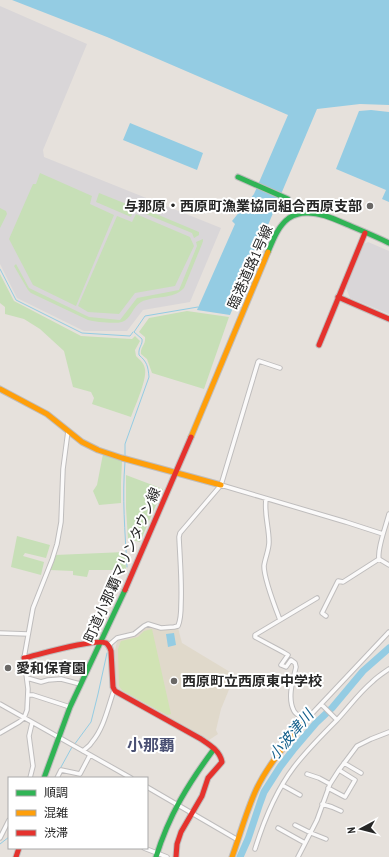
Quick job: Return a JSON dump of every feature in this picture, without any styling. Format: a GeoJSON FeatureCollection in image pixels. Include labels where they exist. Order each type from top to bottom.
{"type":"FeatureCollection","features":[{"type":"Feature","properties":{"kind":"street"},"geometry":{"type":"LineString","coordinates":[[238,178],[288,199],[295,214],[303,212],[315,213],[389,243]]}},
{"type":"Feature","properties":{"kind":"street","name":"臨港道路1号線"},"geometry":{"type":"LineString","coordinates":[[222,361],[274,236],[283,222],[295,214]]}},
{"type":"Feature","properties":{"kind":"street"},"geometry":{"type":"LineString","coordinates":[[318,345],[365,233]]}},
{"type":"Feature","properties":{"kind":"street"},"geometry":{"type":"LineString","coordinates":[[338,298],[389,318]]}},
{"type":"Feature","properties":{"kind":"street","name":"町道小那覇マリンタウン線"},"geometry":{"type":"LineString","coordinates":[[44,777],[70,707],[132,574],[176,473],[222,361]]}},
{"type":"Feature","properties":{"kind":"street"},"geometry":{"type":"LineString","coordinates":[[109,645],[117,638],[134,634],[148,624],[161,628],[178,626],[180,622],[182,591],[180,533],[221,485],[258,362],[259,361],[280,368]]}},
{"type":"Feature","properties":{"kind":"street"},"geometry":{"type":"LineString","coordinates":[[0,389],[47,414],[82,442],[98,450],[125,459],[221,485],[383,534]]}},
{"type":"Feature","properties":{"kind":"street"},"geometry":{"type":"LineString","coordinates":[[0,732],[17,724],[24,718],[27,710],[28,695],[24,658],[33,608],[57,544],[61,522],[63,469],[68,431]]}},
{"type":"Feature","properties":{"kind":"street"},"geometry":{"type":"LineString","coordinates":[[266,499],[265,508],[269,543],[264,568],[280,620]]}},
{"type":"Feature","properties":{"kind":"street"},"geometry":{"type":"LineString","coordinates":[[379,559],[378,554],[389,514]]}},
{"type":"Feature","properties":{"kind":"street"},"geometry":{"type":"LineString","coordinates":[[379,559],[389,565]]}},
{"type":"Feature","properties":{"kind":"street"},"geometry":{"type":"LineString","coordinates":[[326,616],[322,613],[338,581],[343,582],[379,559]]}},
{"type":"Feature","properties":{"kind":"street"},"geometry":{"type":"LineString","coordinates":[[306,720],[294,711],[291,701],[296,667],[295,663],[291,660],[286,668],[282,665],[288,656],[255,637],[255,635],[317,598]]}},
{"type":"Feature","properties":{"kind":"street"},"geometry":{"type":"LineString","coordinates":[[232,857],[247,810],[275,757],[306,720],[322,705],[389,632]]}},
{"type":"Feature","properties":{"kind":"street"},"geometry":{"type":"LineString","coordinates":[[0,633],[28,634]]}},
{"type":"Feature","properties":{"kind":"street"},"geometry":{"type":"LineString","coordinates":[[24,658],[78,646],[100,643],[106,643],[109,645]]}},
{"type":"Feature","properties":{"kind":"street"},"geometry":{"type":"LineString","coordinates":[[83,751],[93,742],[100,729],[114,690],[109,645]]}},
{"type":"Feature","properties":{"kind":"street"},"geometry":{"type":"LineString","coordinates":[[255,849],[266,815],[282,785],[302,756],[370,683],[389,669]]}},
{"type":"Feature","properties":{"kind":"street"},"geometry":{"type":"LineString","coordinates":[[27,678],[41,682],[61,679],[80,684]]}},
{"type":"Feature","properties":{"kind":"street"},"geometry":{"type":"LineString","coordinates":[[114,690],[193,734],[220,754],[222,762],[208,778],[202,796],[181,832],[176,857]]}},
{"type":"Feature","properties":{"kind":"street"},"geometry":{"type":"LineString","coordinates":[[28,695],[33,695],[70,707]]}},
{"type":"Feature","properties":{"kind":"street"},"geometry":{"type":"LineString","coordinates":[[0,704],[129,777]]}},
{"type":"Feature","properties":{"kind":"street"},"geometry":{"type":"LineString","coordinates":[[322,705],[336,719]]}},
{"type":"Feature","properties":{"kind":"street"},"geometry":{"type":"LineString","coordinates":[[30,777],[33,766],[29,736],[32,723]]}},
{"type":"Feature","properties":{"kind":"street"},"geometry":{"type":"LineString","coordinates":[[298,857],[317,820],[329,786],[344,763],[357,746],[389,732]]}},
{"type":"Feature","properties":{"kind":"street"},"geometry":{"type":"LineString","coordinates":[[156,855],[177,804],[198,771],[214,750]]}},
{"type":"Feature","properties":{"kind":"street"},"geometry":{"type":"LineString","coordinates":[[58,777],[61,770],[80,774],[90,755]]}},
{"type":"Feature","properties":{"kind":"street"},"geometry":{"type":"LineString","coordinates":[[344,763],[361,773]]}},
{"type":"Feature","properties":{"kind":"street"},"geometry":{"type":"LineString","coordinates":[[307,774],[319,778],[345,797],[355,780],[339,770]]}},
{"type":"Feature","properties":{"kind":"street"},"geometry":{"type":"LineString","coordinates":[[282,785],[300,794]]}},
{"type":"Feature","properties":{"kind":"street"},"geometry":{"type":"LineString","coordinates":[[148,788],[238,840]]}},
{"type":"Feature","properties":{"kind":"street"},"geometry":{"type":"LineString","coordinates":[[322,804],[341,811]]}},
{"type":"Feature","properties":{"kind":"street"},"geometry":{"type":"LineString","coordinates":[[0,836],[8,822]]}},
{"type":"Feature","properties":{"kind":"street"},"geometry":{"type":"LineString","coordinates":[[295,824],[326,839]]}},
{"type":"Feature","properties":{"kind":"street"},"geometry":{"type":"LineString","coordinates":[[278,828],[305,843]]}},
{"type":"Feature","properties":{"kind":"street"},"geometry":{"type":"LineString","coordinates":[[146,849],[156,855],[167,857]]}},
{"type":"Feature","properties":{"kind":"shaded area"},"geometry":{"type":"Polygon","coordinates":[[[0,6],[87,44],[43,150],[44,157],[221,228],[190,302],[143,310],[127,331],[84,331],[17,298],[0,264],[0,6]]]}},
{"type":"Feature","properties":{"kind":"shaded area"},"geometry":{"type":"Polygon","coordinates":[[[368,242],[389,251],[389,314],[350,298],[346,288],[364,244],[368,242]]]}},
{"type":"Feature","properties":{"kind":"shaded area","name":"西原町立西原東中学校"},"geometry":{"type":"Polygon","coordinates":[[[150,625],[175,629],[178,628],[182,643],[235,675],[221,709],[216,730],[218,734],[209,740],[116,688],[114,656],[117,641],[134,636],[145,626],[150,625]]]}},
{"type":"Feature","properties":{"kind":"green space"},"geometry":{"type":"Polygon","coordinates":[[[40,173],[92,196],[90,204],[114,215],[76,306],[33,285],[9,239],[33,184],[36,184],[40,173]]]}},
{"type":"Feature","properties":{"kind":"green space"},"geometry":{"type":"Polygon","coordinates":[[[99,193],[129,205],[130,203],[199,232],[199,235],[194,238],[192,233],[134,208],[131,217],[96,202],[99,193]]]}},
{"type":"Feature","properties":{"kind":"green space"},"geometry":{"type":"Polygon","coordinates":[[[0,208],[6,211],[7,214],[0,228],[0,208]]]}},
{"type":"Feature","properties":{"kind":"green space"},"geometry":{"type":"Polygon","coordinates":[[[136,214],[190,237],[194,246],[175,286],[135,293],[119,314],[88,312],[78,306],[117,216],[132,222],[136,214]]]}},
{"type":"Feature","properties":{"kind":"green space"},"geometry":{"type":"Polygon","coordinates":[[[203,239],[184,288],[180,292],[141,302],[136,306],[128,318],[119,323],[88,320],[31,293],[14,266],[16,264],[29,288],[89,317],[120,320],[137,298],[179,290],[197,246],[196,242],[203,239]]]}},
{"type":"Feature","properties":{"kind":"green space"},"geometry":{"type":"Polygon","coordinates":[[[0,274],[14,301],[81,336],[132,339],[135,336],[140,341],[135,350],[136,356],[144,365],[145,374],[143,386],[131,417],[92,404],[94,398],[91,392],[73,387],[64,351],[40,329],[24,319],[5,314],[5,307],[0,303],[0,274]]]}},
{"type":"Feature","properties":{"kind":"green space"},"geometry":{"type":"Polygon","coordinates":[[[187,311],[229,317],[204,389],[152,373],[147,359],[141,354],[145,337],[139,332],[149,318],[187,311]]]}},
{"type":"Feature","properties":{"kind":"green space"},"geometry":{"type":"Polygon","coordinates":[[[103,454],[122,461],[121,503],[99,505],[93,491],[97,485],[103,454]]]}},
{"type":"Feature","properties":{"kind":"green space"},"geometry":{"type":"Polygon","coordinates":[[[126,475],[163,489],[140,542],[128,539],[126,475]]]}},
{"type":"Feature","properties":{"kind":"green space"},"geometry":{"type":"Polygon","coordinates":[[[17,536],[50,545],[46,558],[25,553],[23,556],[44,562],[41,575],[11,567],[17,536]]]}},
{"type":"Feature","properties":{"kind":"green space"},"geometry":{"type":"Polygon","coordinates":[[[125,552],[125,573],[121,570],[89,570],[87,577],[73,575],[73,571],[50,570],[55,555],[125,552]]]}},
{"type":"Feature","properties":{"kind":"green space"},"geometry":{"type":"Polygon","coordinates":[[[152,629],[171,714],[167,715],[123,691],[119,686],[118,649],[121,641],[138,637],[144,631],[152,629]]]}},
{"type":"Feature","properties":{"kind":"water"},"geometry":{"type":"Polygon","coordinates":[[[12,0],[389,0],[389,105],[360,104],[317,109],[230,315],[197,310],[235,224],[232,221],[254,194],[288,115],[107,37],[12,0]]]}},
{"type":"Feature","properties":{"kind":"water"},"geometry":{"type":"Polygon","coordinates":[[[371,110],[389,112],[389,202],[382,199],[386,190],[336,169],[359,111],[371,110]]]}},
{"type":"Feature","properties":{"kind":"water"},"geometry":{"type":"Polygon","coordinates":[[[130,123],[203,153],[197,170],[123,140],[130,123]]]}},
{"type":"Feature","properties":{"kind":"water"},"geometry":{"type":"Polygon","coordinates":[[[174,633],[176,645],[168,647],[166,634],[174,633]]]}},
{"type":"Feature","properties":{"kind":"waterway"},"geometry":{"type":"LineString","coordinates":[[0,269],[16,300],[82,333],[130,336],[133,332]]}},
{"type":"Feature","properties":{"kind":"waterway"},"geometry":{"type":"LineString","coordinates":[[125,457],[125,444],[149,377],[147,364],[139,355],[142,339],[134,332],[145,316],[198,307]]}},
{"type":"Feature","properties":{"kind":"waterway"},"geometry":{"type":"LineString","coordinates":[[125,462],[124,501],[127,567]]}},
{"type":"Feature","properties":{"kind":"waterway","name":"小波津川"},"geometry":{"type":"LineString","coordinates":[[240,857],[248,839],[264,792],[280,767],[316,723],[332,708],[363,671],[389,648]]}},
{"type":"Feature","properties":{"kind":"waterway"},"geometry":{"type":"LineString","coordinates":[[74,745],[91,722],[107,653]]}},
{"type":"Feature","properties":{"kind":"waterway"},"geometry":{"type":"LineString","coordinates":[[56,777],[72,747]]}},
{"type":"Feature","properties":{"kind":"waterway"},"geometry":{"type":"LineString","coordinates":[[0,844],[8,838]]}},
{"type":"Feature","properties":{"kind":"traffic: fast"},"geometry":{"type":"LineString","coordinates":[[238,177],[288,199],[295,214]]}},
{"type":"Feature","properties":{"kind":"traffic: fast"},"geometry":{"type":"LineString","coordinates":[[268,252],[276,234],[285,221],[293,216],[304,213],[312,213],[330,217],[389,243]]}},
{"type":"Feature","properties":{"kind":"traffic: fast"},"geometry":{"type":"LineString","coordinates":[[44,777],[70,707],[125,590]]}},
{"type":"Feature","properties":{"kind":"traffic: fast"},"geometry":{"type":"LineString","coordinates":[[156,857],[167,827],[180,800],[214,749]]}},
{"type":"Feature","properties":{"kind":"traffic: slow"},"geometry":{"type":"LineString","coordinates":[[191,437],[268,252]]}},
{"type":"Feature","properties":{"kind":"traffic: slow"},"geometry":{"type":"LineString","coordinates":[[0,389],[47,414],[82,442],[98,450],[221,485]]}},
{"type":"Feature","properties":{"kind":"traffic: slow"},"geometry":{"type":"LineString","coordinates":[[232,857],[249,807],[261,780],[266,771],[306,720]]}},
{"type":"Feature","properties":{"kind":"traffic: jam"},"geometry":{"type":"LineString","coordinates":[[319,345],[365,233]]}},
{"type":"Feature","properties":{"kind":"traffic: jam"},"geometry":{"type":"LineString","coordinates":[[338,297],[389,319]]}},
{"type":"Feature","properties":{"kind":"traffic: jam"},"geometry":{"type":"LineString","coordinates":[[125,590],[191,437]]}},
{"type":"Feature","properties":{"kind":"traffic: jam"},"geometry":{"type":"LineString","coordinates":[[24,658],[79,645],[100,642],[106,643],[111,651],[113,687],[115,691],[201,739],[217,751],[222,762],[208,778],[202,796],[181,832],[177,844],[176,857]]}},
{"type":"Feature","properties":{"kind":"traffic: jam"},"geometry":{"type":"LineString","coordinates":[[16,857],[19,849]]}},
{"type":"Feature","properties":{"kind":"place","name":"与那原・西原町漁業協同組合西原支部"},"geometry":{"type":"Point","coordinates":[370,206]}},
{"type":"Feature","properties":{"kind":"place","name":"愛和保育園"},"geometry":{"type":"Point","coordinates":[8,668]}},
{"type":"Feature","properties":{"kind":"place","name":"西原町立西原東中学校"},"geometry":{"type":"Point","coordinates":[174,681]}},
{"type":"Feature","properties":{"kind":"district","name":"小那覇"},"geometry":{"type":"Point","coordinates":[151,745]}}]}
